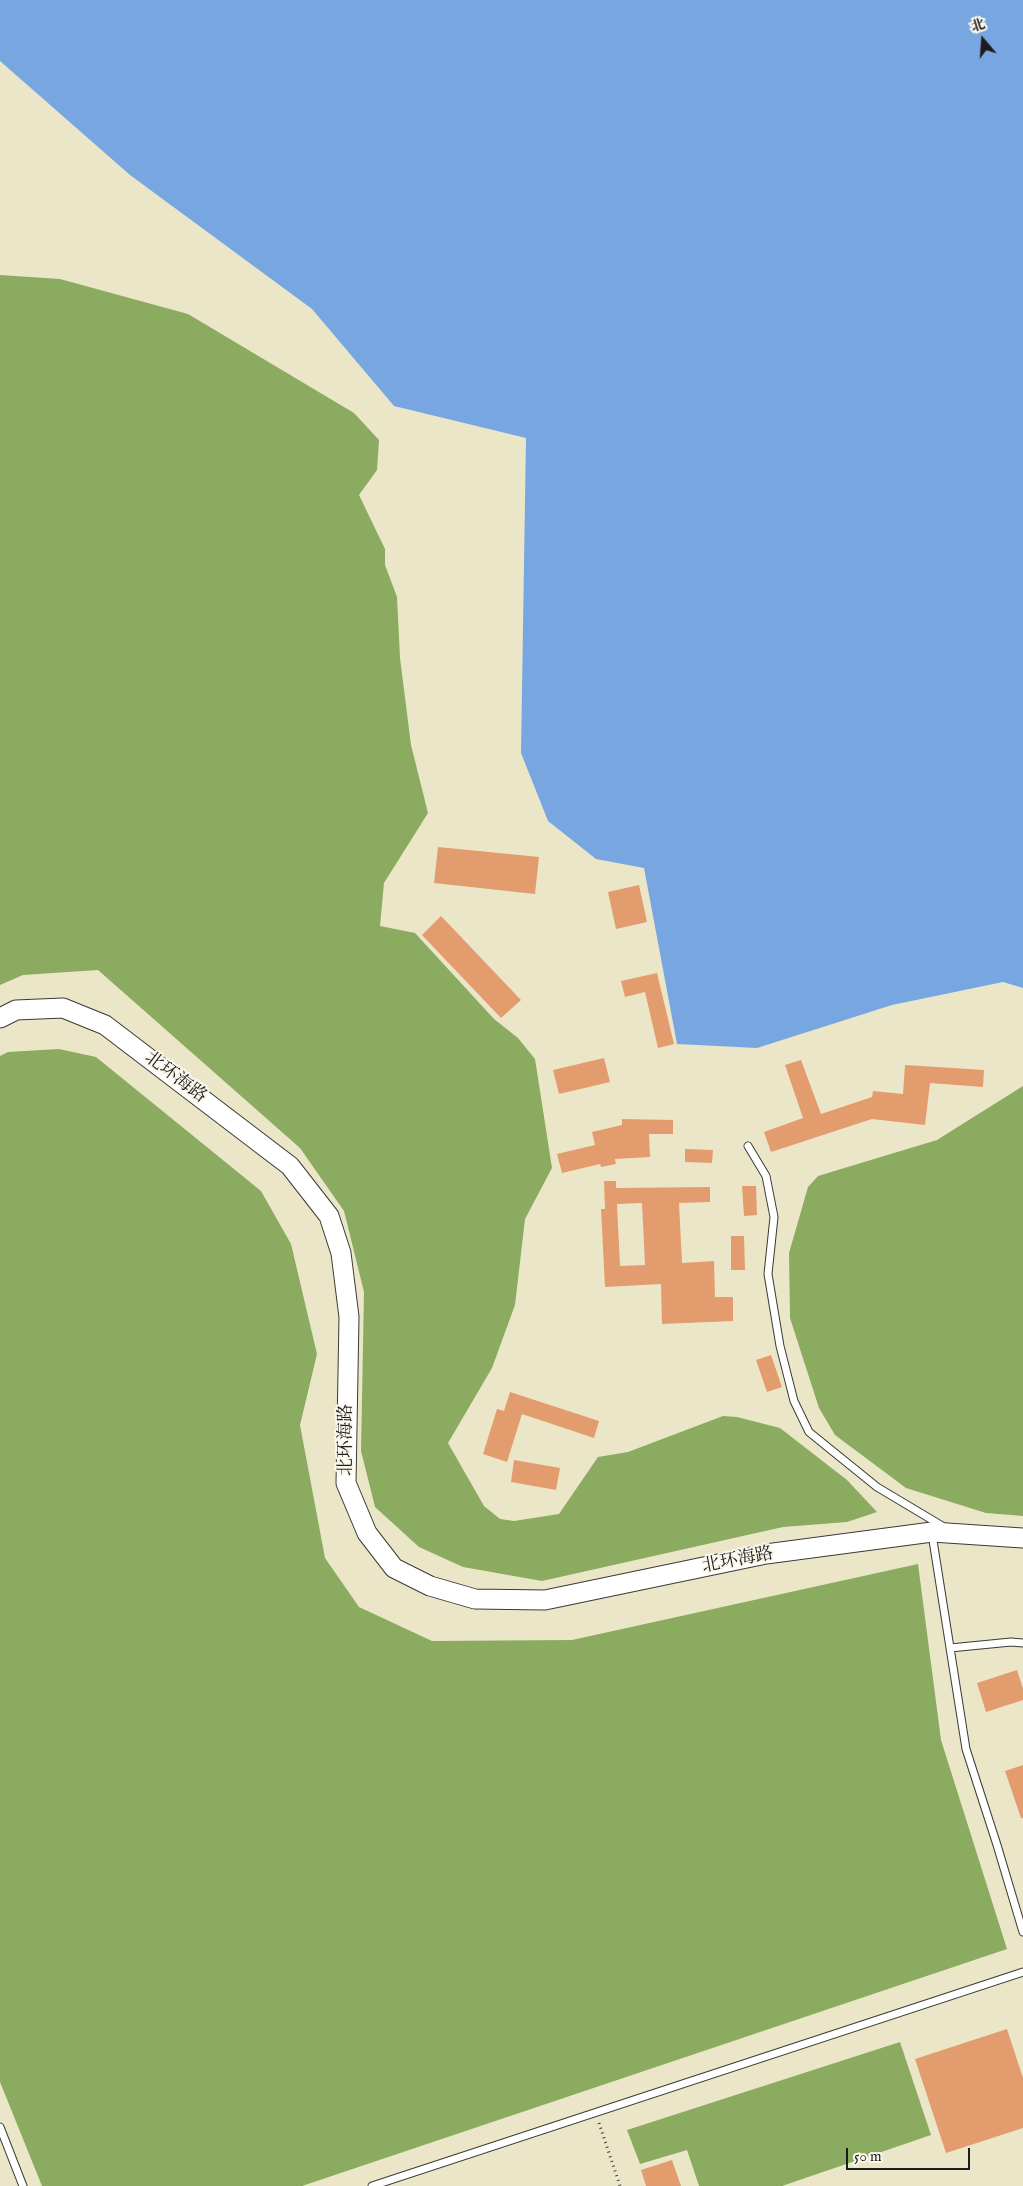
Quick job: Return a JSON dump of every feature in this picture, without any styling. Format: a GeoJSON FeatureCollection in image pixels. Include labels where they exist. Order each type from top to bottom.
{"type":"FeatureCollection","features":[{"type":"Feature","properties":{"kind":"main road","name":"北环海路"},"geometry":{"type":"LineString","coordinates":[[0,1018],[16,1010],[63,1008],[105,1024],[290,1166],[329,1216],[341,1253],[348,1317],[346,1483],[367,1533],[394,1568],[430,1586],[475,1599],[545,1600],[766,1554],[932,1532],[1023,1538]]}},
{"type":"Feature","properties":{"kind":"lane"},"geometry":{"type":"LineString","coordinates":[[748,1146],[766,1176],[774,1217],[768,1274],[780,1346],[794,1402],[809,1432],[877,1487],[955,1534]]}},
{"type":"Feature","properties":{"kind":"lane"},"geometry":{"type":"LineString","coordinates":[[932,1532],[966,1749],[1023,1932]]}},
{"type":"Feature","properties":{"kind":"lane"},"geometry":{"type":"LineString","coordinates":[[950,1648],[1011,1642],[1023,1643]]}},
{"type":"Feature","properties":{"kind":"lane"},"geometry":{"type":"LineString","coordinates":[[372,2186],[1023,1972]]}},
{"type":"Feature","properties":{"kind":"lane"},"geometry":{"type":"LineString","coordinates":[[0,2127],[23,2186]]}},
{"type":"Feature","properties":{"kind":"path"},"geometry":{"type":"LineString","coordinates":[[596,2112],[620,2186]]}},
{"type":"Feature","properties":{"kind":"green space"},"geometry":{"type":"Polygon","coordinates":[[[0,275],[60,279],[188,314],[354,413],[379,440],[377,470],[359,495],[385,549],[385,565],[397,597],[400,658],[411,745],[428,813],[384,883],[380,926],[415,933],[494,1019],[518,1038],[535,1059],[552,1168],[525,1219],[515,1305],[492,1368],[448,1443],[484,1506],[500,1519],[514,1521],[559,1514],[598,1457],[628,1452],[723,1416],[737,1417],[780,1428],[847,1480],[877,1512],[847,1522],[783,1527],[542,1581],[463,1567],[419,1547],[375,1507],[361,1451],[364,1292],[344,1211],[300,1148],[98,970],[23,975],[0,985],[0,275]]]}},
{"type":"Feature","properties":{"kind":"green space"},"geometry":{"type":"Polygon","coordinates":[[[59,1049],[96,1057],[261,1191],[291,1244],[317,1354],[300,1425],[325,1558],[359,1607],[432,1641],[572,1640],[918,1564],[941,1740],[1007,1949],[302,2186],[42,2186],[0,2082],[0,1056],[8,1052],[59,1049]]]}},
{"type":"Feature","properties":{"kind":"green space"},"geometry":{"type":"Polygon","coordinates":[[[1023,1086],[1023,1516],[986,1513],[906,1488],[835,1435],[819,1408],[790,1318],[789,1253],[808,1187],[818,1176],[937,1140],[1023,1086]]]}},
{"type":"Feature","properties":{"kind":"green space"},"geometry":{"type":"Polygon","coordinates":[[[900,2042],[931,2135],[782,2186],[699,2186],[687,2150],[640,2164],[627,2130],[900,2042]]]}},
{"type":"Feature","properties":{"kind":"water"},"geometry":{"type":"Polygon","coordinates":[[[0,0],[1023,0],[1023,988],[1003,982],[892,1005],[757,1048],[677,1044],[644,868],[596,859],[548,821],[521,753],[526,438],[394,406],[312,309],[130,175],[0,61],[0,0]]]}},
{"type":"Feature","properties":{"kind":"building"},"geometry":{"type":"Polygon","coordinates":[[[438,847],[539,857],[535,894],[434,883],[438,847]]]}},
{"type":"Feature","properties":{"kind":"building"},"geometry":{"type":"Polygon","coordinates":[[[639,885],[647,922],[616,929],[608,892],[639,885]]]}},
{"type":"Feature","properties":{"kind":"building"},"geometry":{"type":"Polygon","coordinates":[[[441,916],[521,1000],[501,1018],[422,935],[441,916]]]}},
{"type":"Feature","properties":{"kind":"building"},"geometry":{"type":"Polygon","coordinates":[[[657,973],[674,1044],[658,1048],[645,992],[625,997],[621,981],[657,973]]]}},
{"type":"Feature","properties":{"kind":"building"},"geometry":{"type":"Polygon","coordinates":[[[604,1058],[610,1082],[559,1094],[553,1070],[604,1058]]]}},
{"type":"Feature","properties":{"kind":"building"},"geometry":{"type":"Polygon","coordinates":[[[801,1060],[821,1114],[872,1097],[873,1091],[903,1094],[905,1065],[984,1070],[983,1087],[930,1083],[925,1125],[872,1119],[771,1152],[764,1132],[803,1118],[785,1065],[801,1060]]]}},
{"type":"Feature","properties":{"kind":"building"},"geometry":{"type":"Polygon","coordinates":[[[622,1119],[673,1120],[673,1134],[649,1134],[650,1157],[615,1159],[616,1164],[601,1167],[600,1164],[562,1173],[557,1154],[595,1145],[592,1132],[622,1125],[622,1119]]]}},
{"type":"Feature","properties":{"kind":"building"},"geometry":{"type":"Polygon","coordinates":[[[685,1149],[713,1150],[712,1163],[685,1162],[685,1149]]]}},
{"type":"Feature","properties":{"kind":"building"},"geometry":{"type":"Polygon","coordinates":[[[604,1181],[616,1181],[616,1188],[710,1187],[710,1202],[679,1203],[682,1263],[714,1261],[715,1297],[733,1297],[733,1321],[662,1324],[661,1284],[605,1287],[601,1209],[605,1209],[604,1181]],[[642,1203],[617,1204],[620,1266],[645,1265],[642,1203]]]}},
{"type":"Feature","properties":{"kind":"building"},"geometry":{"type":"Polygon","coordinates":[[[742,1186],[756,1186],[757,1215],[744,1216],[742,1186]]]}},
{"type":"Feature","properties":{"kind":"building"},"geometry":{"type":"Polygon","coordinates":[[[731,1236],[744,1236],[745,1270],[731,1270],[731,1236]]]}},
{"type":"Feature","properties":{"kind":"building"},"geometry":{"type":"Polygon","coordinates":[[[771,1355],[782,1387],[767,1392],[756,1360],[771,1355]]]}},
{"type":"Feature","properties":{"kind":"building"},"geometry":{"type":"Polygon","coordinates":[[[510,1392],[599,1421],[594,1438],[522,1414],[507,1462],[483,1454],[497,1409],[504,1411],[510,1392]]]}},
{"type":"Feature","properties":{"kind":"building"},"geometry":{"type":"Polygon","coordinates":[[[514,1460],[560,1468],[556,1490],[511,1482],[514,1460]]]}},
{"type":"Feature","properties":{"kind":"building"},"geometry":{"type":"Polygon","coordinates":[[[1017,1670],[1023,1689],[1023,1700],[986,1712],[977,1683],[1017,1670]]]}},
{"type":"Feature","properties":{"kind":"building"},"geometry":{"type":"Polygon","coordinates":[[[1023,1765],[1023,1818],[1021,1818],[1005,1771],[1023,1765]]]}},
{"type":"Feature","properties":{"kind":"building"},"geometry":{"type":"Polygon","coordinates":[[[1007,2029],[1023,2078],[1023,2128],[946,2153],[915,2059],[1007,2029]]]}},
{"type":"Feature","properties":{"kind":"building"},"geometry":{"type":"Polygon","coordinates":[[[672,2160],[681,2186],[646,2186],[641,2170],[672,2160]]]}}]}
